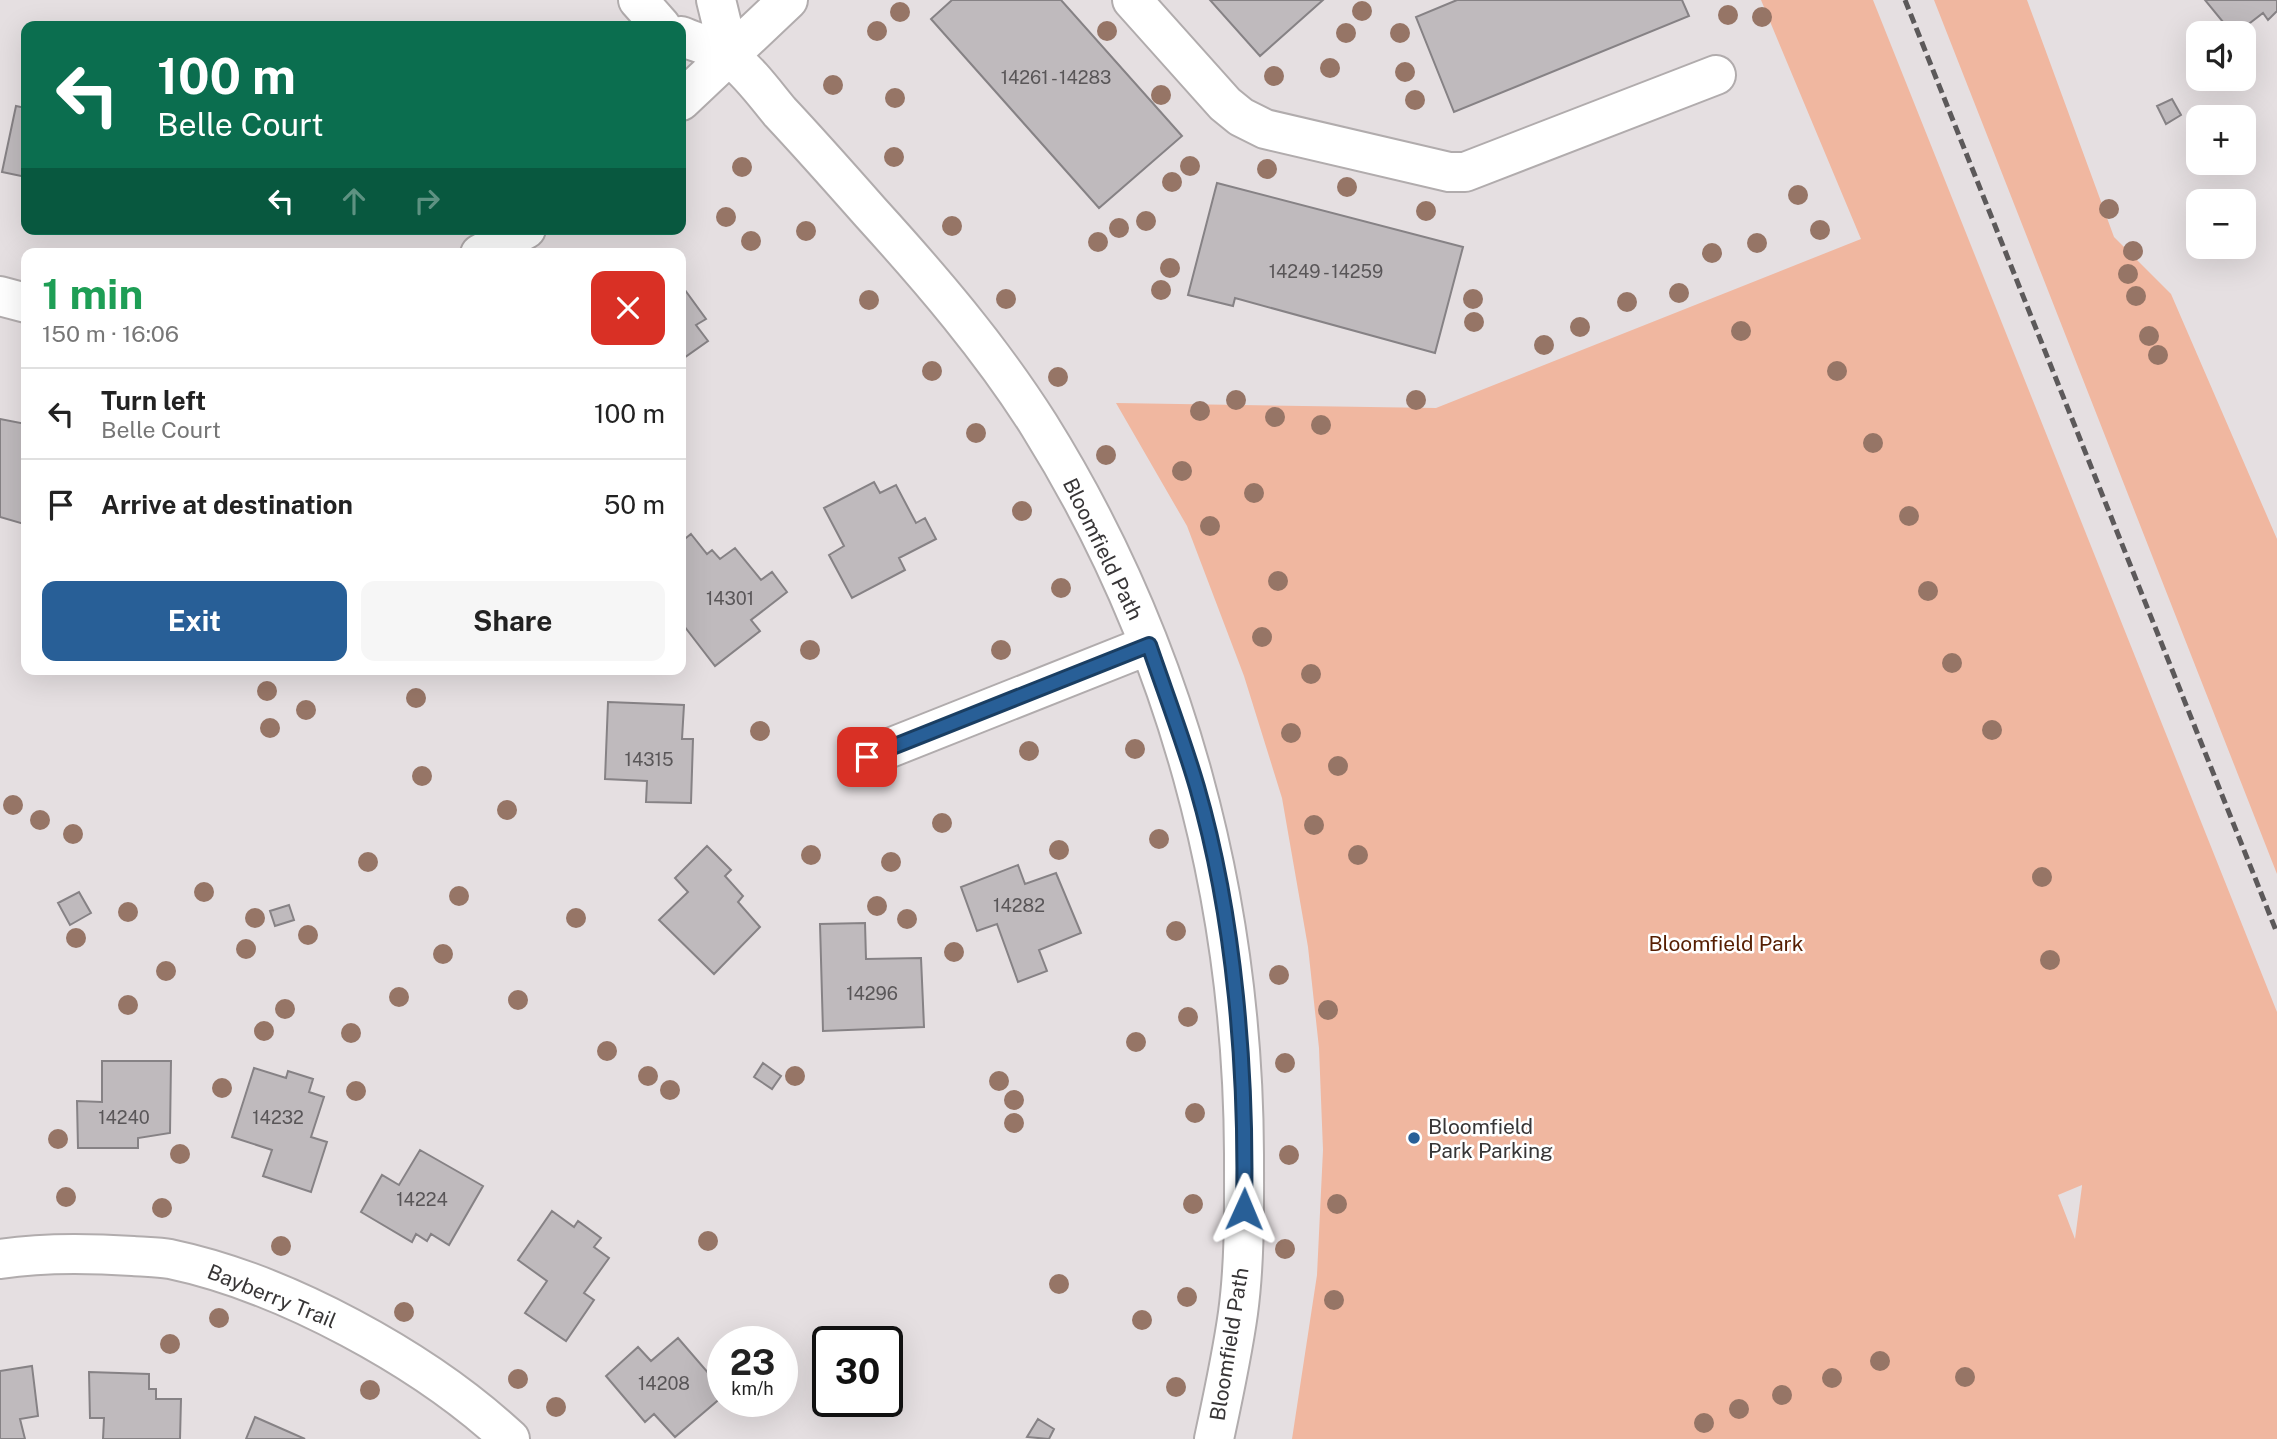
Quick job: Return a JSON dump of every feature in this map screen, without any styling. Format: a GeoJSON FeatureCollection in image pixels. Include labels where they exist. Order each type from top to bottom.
{"type":"FeatureCollection","features":[{"type":"Feature","properties":{"kind":"street"},"geometry":{"type":"LineString","coordinates":[[638,0],[657,21]]}},
{"type":"Feature","properties":{"kind":"street","name":"Bloomfield Path"},"geometry":{"type":"LineString","coordinates":[[716,0],[730,57]]}},
{"type":"Feature","properties":{"kind":"street"},"geometry":{"type":"LineString","coordinates":[[686,97],[788,0]]}},
{"type":"Feature","properties":{"kind":"street"},"geometry":{"type":"LineString","coordinates":[[1132,0],[1225,104],[1241,117],[1265,129],[1449,172],[1465,172],[1716,75]]}},
{"type":"Feature","properties":{"kind":"street","name":"Bloomfield Path"},"geometry":{"type":"LineString","coordinates":[[686,38],[730,57],[940,290],[1040,427],[1098,531],[1133,603],[1149,645],[1187,753],[1211,846],[1234,980],[1240,1042],[1244,1126],[1242,1252],[1238,1311],[1214,1439]]}},
{"type":"Feature","properties":{"kind":"street"},"geometry":{"type":"LineString","coordinates":[[491,248],[515,235]]}},
{"type":"Feature","properties":{"kind":"street"},"geometry":{"type":"LineString","coordinates":[[0,296],[21,302]]}},
{"type":"Feature","properties":{"kind":"street"},"geometry":{"type":"LineString","coordinates":[[867,757],[1149,645]]}},
{"type":"Feature","properties":{"kind":"street","name":"Bayberry Trail"},"geometry":{"type":"LineString","coordinates":[[0,1259],[29,1255],[98,1254],[167,1259],[225,1273],[304,1305],[373,1341],[439,1383],[510,1439]]}},
{"type":"Feature","properties":{"kind":"green space","name":"Bloomfield Park"},"geometry":{"type":"Polygon","coordinates":[[[1761,0],[1873,0],[2277,1012],[2277,1439],[1292,1439],[1317,1275],[1323,1150],[1319,1048],[1308,947],[1282,798],[1244,676],[1187,526],[1116,403],[1436,408],[1861,239],[1761,0]],[[2082,1185],[2058,1195],[2075,1239],[2082,1185]]]}},
{"type":"Feature","properties":{"kind":"green space"},"geometry":{"type":"Polygon","coordinates":[[[1934,0],[2027,0],[2114,237],[2171,294],[2277,539],[2277,874],[1934,0]]]}},
{"type":"Feature","properties":{"kind":"building"},"geometry":{"type":"Polygon","coordinates":[[[952,0],[1061,0],[1182,136],[1099,208],[931,19],[952,0]]]}},
{"type":"Feature","properties":{"kind":"building"},"geometry":{"type":"Polygon","coordinates":[[[1210,0],[1323,0],[1260,56],[1210,0]]]}},
{"type":"Feature","properties":{"kind":"building"},"geometry":{"type":"Polygon","coordinates":[[[1457,0],[1682,0],[1689,16],[1454,112],[1416,17],[1457,0]]]}},
{"type":"Feature","properties":{"kind":"building"},"geometry":{"type":"Polygon","coordinates":[[[2205,0],[2277,0],[2277,11],[2268,20],[2263,13],[2253,21],[2222,21],[2205,0]]]}},
{"type":"Feature","properties":{"kind":"building"},"geometry":{"type":"Polygon","coordinates":[[[2172,99],[2181,115],[2166,124],[2157,106],[2172,99]]]}},
{"type":"Feature","properties":{"kind":"building"},"geometry":{"type":"Polygon","coordinates":[[[16,106],[21,107],[21,176],[2,172],[16,106]]]}},
{"type":"Feature","properties":{"kind":"building"},"geometry":{"type":"Polygon","coordinates":[[[1217,183],[1463,247],[1435,353],[1235,298],[1233,306],[1188,295],[1217,183]]]}},
{"type":"Feature","properties":{"kind":"building"},"geometry":{"type":"Polygon","coordinates":[[[686,291],[706,319],[696,325],[708,341],[686,356],[686,291]]]}},
{"type":"Feature","properties":{"kind":"building"},"geometry":{"type":"Polygon","coordinates":[[[0,419],[21,423],[21,523],[0,517],[0,419]]]}},
{"type":"Feature","properties":{"kind":"building"},"geometry":{"type":"Polygon","coordinates":[[[874,482],[880,493],[896,485],[916,523],[925,518],[936,539],[899,558],[905,570],[852,598],[829,555],[844,546],[824,508],[874,482]]]}},
{"type":"Feature","properties":{"kind":"building"},"geometry":{"type":"Polygon","coordinates":[[[691,534],[707,554],[712,550],[720,559],[735,548],[761,580],[772,572],[787,592],[751,620],[760,631],[715,666],[686,628],[686,538],[691,534]]]}},
{"type":"Feature","properties":{"kind":"building"},"geometry":{"type":"Polygon","coordinates":[[[608,702],[684,705],[682,739],[693,739],[691,803],[646,802],[647,781],[605,779],[608,702]]]}},
{"type":"Feature","properties":{"kind":"building"},"geometry":{"type":"Polygon","coordinates":[[[707,846],[731,870],[725,876],[743,896],[738,902],[760,927],[714,974],[659,920],[688,892],[675,878],[707,846]]]}},
{"type":"Feature","properties":{"kind":"building"},"geometry":{"type":"Polygon","coordinates":[[[1018,865],[1025,884],[1056,873],[1081,933],[1039,950],[1047,971],[1018,982],[997,924],[977,931],[961,887],[1018,865]]]}},
{"type":"Feature","properties":{"kind":"building"},"geometry":{"type":"Polygon","coordinates":[[[79,892],[91,913],[70,925],[58,903],[79,892]]]}},
{"type":"Feature","properties":{"kind":"building"},"geometry":{"type":"Polygon","coordinates":[[[289,905],[294,920],[275,926],[270,911],[289,905]]]}},
{"type":"Feature","properties":{"kind":"building"},"geometry":{"type":"Polygon","coordinates":[[[865,923],[866,959],[921,958],[924,1027],[823,1031],[820,924],[865,923]]]}},
{"type":"Feature","properties":{"kind":"building"},"geometry":{"type":"Polygon","coordinates":[[[102,1061],[171,1061],[170,1133],[138,1138],[138,1148],[78,1148],[77,1101],[102,1102],[102,1061]]]}},
{"type":"Feature","properties":{"kind":"building"},"geometry":{"type":"Polygon","coordinates":[[[763,1063],[781,1076],[772,1089],[754,1077],[763,1063]]]}},
{"type":"Feature","properties":{"kind":"building"},"geometry":{"type":"Polygon","coordinates":[[[254,1068],[286,1078],[288,1071],[313,1079],[309,1092],[324,1097],[311,1137],[327,1142],[311,1192],[263,1176],[272,1150],[232,1137],[254,1068]]]}},
{"type":"Feature","properties":{"kind":"building"},"geometry":{"type":"Polygon","coordinates":[[[420,1150],[483,1186],[449,1245],[431,1234],[427,1241],[416,1234],[412,1242],[361,1212],[382,1175],[399,1185],[420,1150]]]}},
{"type":"Feature","properties":{"kind":"building"},"geometry":{"type":"Polygon","coordinates":[[[552,1211],[574,1227],[578,1221],[601,1238],[594,1247],[609,1258],[584,1293],[594,1300],[566,1341],[525,1313],[547,1281],[518,1260],[552,1211]]]}},
{"type":"Feature","properties":{"kind":"building"},"geometry":{"type":"Polygon","coordinates":[[[678,1338],[707,1372],[707,1410],[675,1437],[654,1414],[645,1422],[606,1376],[638,1347],[651,1361],[678,1338]]]}},
{"type":"Feature","properties":{"kind":"building"},"geometry":{"type":"Polygon","coordinates":[[[32,1366],[38,1416],[20,1419],[25,1439],[0,1439],[0,1371],[32,1366]]]}},
{"type":"Feature","properties":{"kind":"building"},"geometry":{"type":"Polygon","coordinates":[[[89,1372],[149,1374],[149,1389],[156,1389],[156,1399],[181,1399],[180,1439],[103,1439],[104,1418],[90,1418],[89,1372]]]}},
{"type":"Feature","properties":{"kind":"building"},"geometry":{"type":"Polygon","coordinates":[[[255,1417],[305,1439],[246,1439],[255,1417]]]}},
{"type":"Feature","properties":{"kind":"building"},"geometry":{"type":"Polygon","coordinates":[[[1038,1419],[1054,1429],[1049,1439],[1027,1437],[1038,1419]]]}},
{"type":"Feature","properties":{"kind":"railway"},"geometry":{"type":"LineString","coordinates":[[1905,0],[2277,933]]}},
{"type":"Feature","properties":{"kind":"place","name":"Bloomfield Park Parking"},"geometry":{"type":"Point","coordinates":[1414,1138]}},
{"type":"Feature","properties":{"kind":"route"},"geometry":{"type":"LineString","coordinates":[[867,757],[1149,645],[1198,788],[1225,920],[1240,1042],[1244,1209]]}}]}
